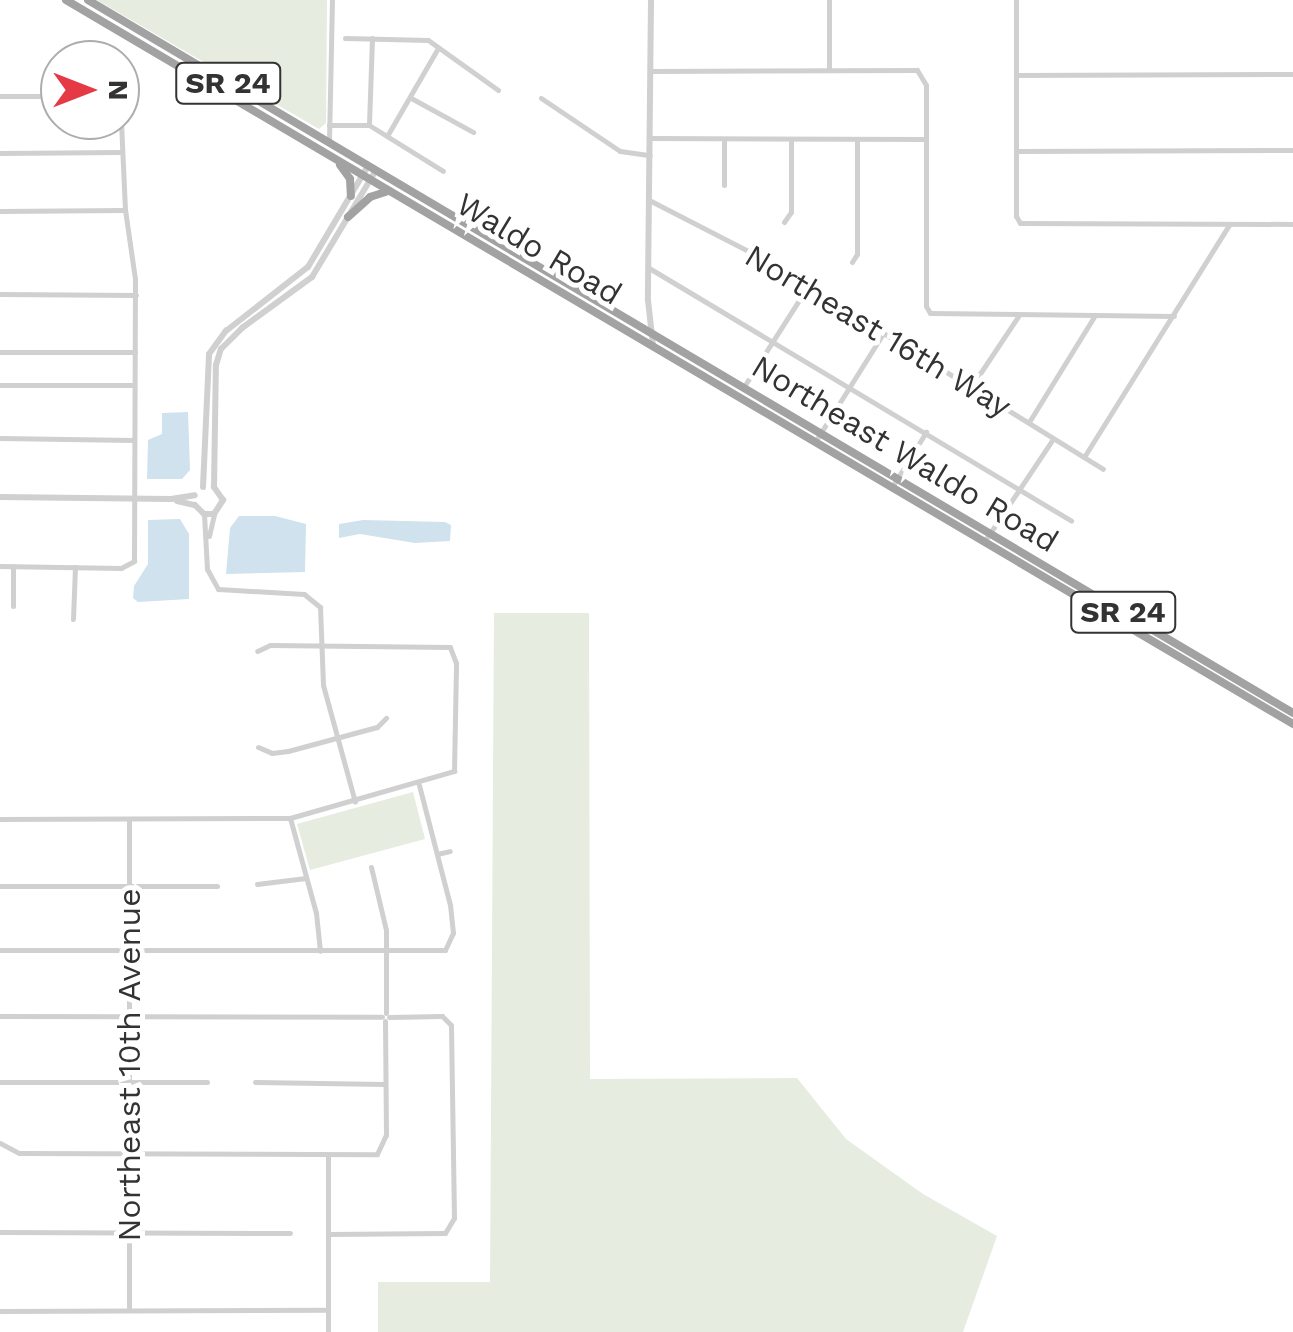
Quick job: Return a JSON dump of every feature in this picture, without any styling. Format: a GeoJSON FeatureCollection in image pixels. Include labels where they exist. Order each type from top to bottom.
{"type":"FeatureCollection","features":[{"type":"Feature","properties":{"kind":"highway","name":"Waldo Road"},"geometry":{"type":"LineString","coordinates":[[66,0],[334,158],[369,172],[650,339],[699,362]]}},
{"type":"Feature","properties":{"kind":"highway","name":"Waldo Road"},"geometry":{"type":"LineString","coordinates":[[88,0],[329,142],[392,191],[741,392],[815,442],[987,538]]}},
{"type":"Feature","properties":{"kind":"highway"},"geometry":{"type":"LineString","coordinates":[[334,158],[350,179],[351,196]]}},
{"type":"Feature","properties":{"kind":"highway"},"geometry":{"type":"LineString","coordinates":[[348,217],[370,196],[392,191]]}},
{"type":"Feature","properties":{"kind":"highway","name":"Northeast Waldo Road"},"geometry":{"type":"LineString","coordinates":[[699,362],[741,392],[820,433],[894,483]]}},
{"type":"Feature","properties":{"kind":"highway","name":"Northeast Waldo Road"},"geometry":{"type":"LineString","coordinates":[[987,538],[1254,695],[1293,724]]}},
{"type":"Feature","properties":{"kind":"highway","name":"Northeast Waldo Road"},"geometry":{"type":"LineString","coordinates":[[1254,695],[1293,712]]}},
{"type":"Feature","properties":{"kind":"street"},"geometry":{"type":"LineString","coordinates":[[329,142],[332,0]]}},
{"type":"Feature","properties":{"kind":"street"},"geometry":{"type":"LineString","coordinates":[[650,339],[651,0]]}},
{"type":"Feature","properties":{"kind":"street"},"geometry":{"type":"LineString","coordinates":[[829,0],[829,70]]}},
{"type":"Feature","properties":{"kind":"street"},"geometry":{"type":"LineString","coordinates":[[1016,0],[1016,216],[1022,224],[1293,224]]}},
{"type":"Feature","properties":{"kind":"street"},"geometry":{"type":"LineString","coordinates":[[345,38],[417,38],[498,90]]}},
{"type":"Feature","properties":{"kind":"street"},"geometry":{"type":"LineString","coordinates":[[370,125],[372,38]]}},
{"type":"Feature","properties":{"kind":"street"},"geometry":{"type":"LineString","coordinates":[[387,136],[438,48]]}},
{"type":"Feature","properties":{"kind":"street"},"geometry":{"type":"LineString","coordinates":[[650,71],[908,69],[922,74],[926,85],[926,306],[930,313],[1174,316]]}},
{"type":"Feature","properties":{"kind":"street"},"geometry":{"type":"LineString","coordinates":[[1017,75],[1293,74]]}},
{"type":"Feature","properties":{"kind":"street"},"geometry":{"type":"LineString","coordinates":[[0,96],[40,96]]}},
{"type":"Feature","properties":{"kind":"street"},"geometry":{"type":"LineString","coordinates":[[411,98],[473,132]]}},
{"type":"Feature","properties":{"kind":"street"},"geometry":{"type":"LineString","coordinates":[[541,98],[620,151],[650,154]]}},
{"type":"Feature","properties":{"kind":"street"},"geometry":{"type":"LineString","coordinates":[[329,124],[370,125],[443,172]]}},
{"type":"Feature","properties":{"kind":"street"},"geometry":{"type":"LineString","coordinates":[[650,138],[926,139]]}},
{"type":"Feature","properties":{"kind":"street"},"geometry":{"type":"LineString","coordinates":[[724,139],[724,185]]}},
{"type":"Feature","properties":{"kind":"street"},"geometry":{"type":"LineString","coordinates":[[784,222],[791,212],[791,139]]}},
{"type":"Feature","properties":{"kind":"street"},"geometry":{"type":"LineString","coordinates":[[852,262],[857,254],[857,139]]}},
{"type":"Feature","properties":{"kind":"street"},"geometry":{"type":"LineString","coordinates":[[0,566],[131,566],[135,554],[136,294],[125,210],[122,140]]}},
{"type":"Feature","properties":{"kind":"street"},"geometry":{"type":"LineString","coordinates":[[1017,151],[1293,150]]}},
{"type":"Feature","properties":{"kind":"street"},"geometry":{"type":"LineString","coordinates":[[0,152],[123,152]]}},
{"type":"Feature","properties":{"kind":"street"},"geometry":{"type":"LineString","coordinates":[[207,544],[214,514],[223,500],[214,487],[216,365],[230,338],[308,266],[369,172]]}},
{"type":"Feature","properties":{"kind":"street"},"geometry":{"type":"LineString","coordinates":[[0,497],[134,500],[195,495],[203,487],[208,354],[226,331],[312,278],[369,172]]}},
{"type":"Feature","properties":{"kind":"street","name":"Northeast 16th Way"},"geometry":{"type":"LineString","coordinates":[[649,200],[748,250],[1103,469]]}},
{"type":"Feature","properties":{"kind":"street"},"geometry":{"type":"LineString","coordinates":[[0,210],[125,210]]}},
{"type":"Feature","properties":{"kind":"street"},"geometry":{"type":"LineString","coordinates":[[1084,457],[1230,225]]}},
{"type":"Feature","properties":{"kind":"street"},"geometry":{"type":"LineString","coordinates":[[649,268],[1071,521]]}},
{"type":"Feature","properties":{"kind":"street"},"geometry":{"type":"LineString","coordinates":[[741,392],[806,289]]}},
{"type":"Feature","properties":{"kind":"street"},"geometry":{"type":"LineString","coordinates":[[0,294],[136,294]]}},
{"type":"Feature","properties":{"kind":"street"},"geometry":{"type":"LineString","coordinates":[[971,387],[1019,315]]}},
{"type":"Feature","properties":{"kind":"street"},"geometry":{"type":"LineString","coordinates":[[1028,422],[1095,315]]}},
{"type":"Feature","properties":{"kind":"street"},"geometry":{"type":"LineString","coordinates":[[815,442],[882,335]]}},
{"type":"Feature","properties":{"kind":"street"},"geometry":{"type":"LineString","coordinates":[[0,352],[135,352]]}},
{"type":"Feature","properties":{"kind":"street"},"geometry":{"type":"LineString","coordinates":[[0,385],[134,386]]}},
{"type":"Feature","properties":{"kind":"street"},"geometry":{"type":"LineString","coordinates":[[894,483],[926,432]]}},
{"type":"Feature","properties":{"kind":"street"},"geometry":{"type":"LineString","coordinates":[[0,438],[134,440]]}},
{"type":"Feature","properties":{"kind":"street"},"geometry":{"type":"LineString","coordinates":[[987,538],[1016,489],[1053,439]]}},
{"type":"Feature","properties":{"kind":"street"},"geometry":{"type":"LineString","coordinates":[[203,487],[214,487]]}},
{"type":"Feature","properties":{"kind":"street"},"geometry":{"type":"LineString","coordinates":[[194,505],[195,495]]}},
{"type":"Feature","properties":{"kind":"street"},"geometry":{"type":"LineString","coordinates":[[171,499],[194,505],[204,514],[214,514]]}},
{"type":"Feature","properties":{"kind":"street"},"geometry":{"type":"LineString","coordinates":[[204,514],[208,575],[218,589],[289,593],[314,598],[320,606],[323,685],[355,802]]}},
{"type":"Feature","properties":{"kind":"street"},"geometry":{"type":"LineString","coordinates":[[12,566],[13,606]]}},
{"type":"Feature","properties":{"kind":"street"},"geometry":{"type":"LineString","coordinates":[[74,567],[74,618]]}},
{"type":"Feature","properties":{"kind":"street"},"geometry":{"type":"LineString","coordinates":[[0,819],[290,818],[454,772],[456,663],[450,647],[270,645],[257,651]]}},
{"type":"Feature","properties":{"kind":"street"},"geometry":{"type":"LineString","coordinates":[[258,747],[272,753],[288,751],[377,727],[386,718]]}},
{"type":"Feature","properties":{"kind":"street"},"geometry":{"type":"LineString","coordinates":[[0,950],[449,948],[450,905],[419,784]]}},
{"type":"Feature","properties":{"kind":"street"},"geometry":{"type":"LineString","coordinates":[[290,818],[320,951]]}},
{"type":"Feature","properties":{"kind":"street","name":"Northeast 10th Avenue"},"geometry":{"type":"LineString","coordinates":[[129,821],[129,1310]]}},
{"type":"Feature","properties":{"kind":"street"},"geometry":{"type":"LineString","coordinates":[[437,854],[450,850]]}},
{"type":"Feature","properties":{"kind":"street"},"geometry":{"type":"LineString","coordinates":[[0,1143],[19,1154],[328,1155],[381,1151],[386,1135],[386,966],[384,918],[371,868]]}},
{"type":"Feature","properties":{"kind":"street"},"geometry":{"type":"LineString","coordinates":[[257,884],[306,878]]}},
{"type":"Feature","properties":{"kind":"street"},"geometry":{"type":"LineString","coordinates":[[0,886],[216,886]]}},
{"type":"Feature","properties":{"kind":"street"},"geometry":{"type":"LineString","coordinates":[[386,966],[393,951]]}},
{"type":"Feature","properties":{"kind":"street"},"geometry":{"type":"LineString","coordinates":[[0,1016],[442,1016],[448,1021],[452,1048],[454,1218],[445,1233],[328,1234]]}},
{"type":"Feature","properties":{"kind":"street"},"geometry":{"type":"LineString","coordinates":[[0,1082],[207,1082]]}},
{"type":"Feature","properties":{"kind":"street"},"geometry":{"type":"LineString","coordinates":[[255,1082],[385,1084]]}},
{"type":"Feature","properties":{"kind":"street"},"geometry":{"type":"LineString","coordinates":[[328,1155],[328,1332]]}},
{"type":"Feature","properties":{"kind":"street"},"geometry":{"type":"LineString","coordinates":[[0,1232],[290,1233]]}},
{"type":"Feature","properties":{"kind":"street"},"geometry":{"type":"LineString","coordinates":[[0,1311],[328,1310]]}},
{"type":"Feature","properties":{"kind":"shaded area"},"geometry":{"type":"Polygon","coordinates":[[[97,0],[327,0],[326,123],[319,129],[97,0]]]}},
{"type":"Feature","properties":{"kind":"shaded area"},"geometry":{"type":"Polygon","coordinates":[[[494,613],[589,613],[590,1079],[797,1078],[846,1139],[923,1194],[997,1236],[963,1332],[378,1332],[378,1282],[490,1282],[494,613]]]}},
{"type":"Feature","properties":{"kind":"shaded area"},"geometry":{"type":"Polygon","coordinates":[[[413,792],[425,839],[310,870],[297,824],[413,792]]]}},
{"type":"Feature","properties":{"kind":"water"},"geometry":{"type":"Polygon","coordinates":[[[188,412],[190,470],[182,479],[147,479],[148,440],[162,434],[162,413],[188,412]]]}},
{"type":"Feature","properties":{"kind":"water"},"geometry":{"type":"Polygon","coordinates":[[[239,516],[275,516],[306,524],[305,572],[226,574],[230,528],[239,516]]]}},
{"type":"Feature","properties":{"kind":"water"},"geometry":{"type":"Polygon","coordinates":[[[180,519],[189,534],[189,599],[138,602],[133,598],[134,586],[148,564],[148,520],[180,519]]]}},
{"type":"Feature","properties":{"kind":"water"},"geometry":{"type":"Polygon","coordinates":[[[363,520],[445,522],[451,525],[450,541],[415,543],[360,534],[339,538],[339,524],[363,520]]]}}]}
